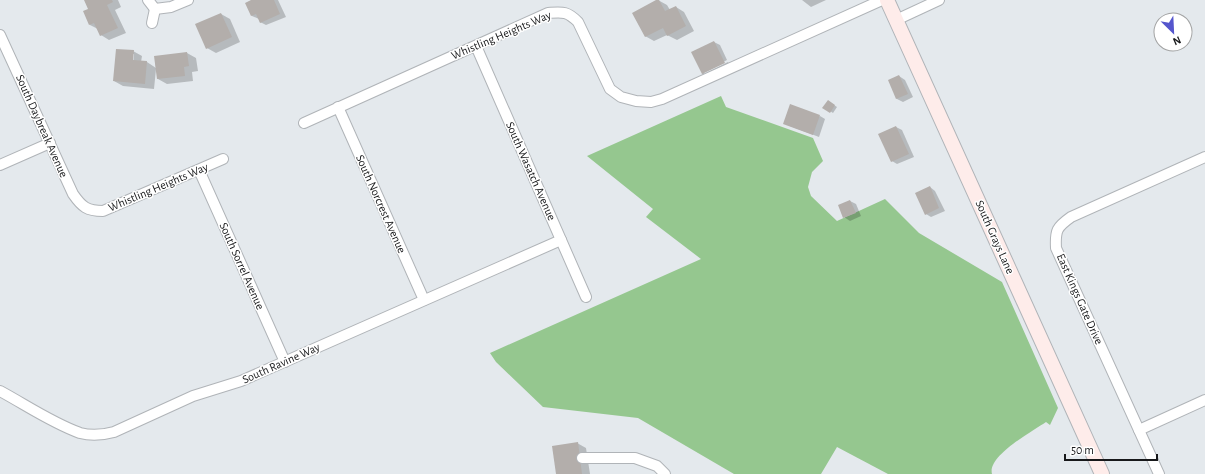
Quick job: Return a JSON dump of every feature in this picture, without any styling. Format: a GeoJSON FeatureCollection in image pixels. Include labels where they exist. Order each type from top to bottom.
{"type":"FeatureCollection","features":[{"type":"Feature","properties":{"kind":"street"},"geometry":{"type":"LineString","coordinates":[[148,0],[155,9],[152,23]]}},
{"type":"Feature","properties":{"kind":"street"},"geometry":{"type":"LineString","coordinates":[[155,9],[172,8],[188,0]]}},
{"type":"Feature","properties":{"kind":"street","name":"Whistling Heights Way"},"geometry":{"type":"LineString","coordinates":[[304,123],[548,13],[559,12],[570,14],[578,22],[610,89],[621,97],[636,102],[651,102],[662,99],[882,0]]}},
{"type":"Feature","properties":{"kind":"street","name":"South Grays Lane"},"geometry":{"type":"LineString","coordinates":[[887,0],[1102,474]]}},
{"type":"Feature","properties":{"kind":"street"},"geometry":{"type":"LineString","coordinates":[[896,20],[939,0]]}},
{"type":"Feature","properties":{"kind":"street","name":"South Daybreak Avenue"},"geometry":{"type":"LineString","coordinates":[[0,35],[73,194],[80,205],[91,211]]}},
{"type":"Feature","properties":{"kind":"street","name":"South Wasatch Avenue"},"geometry":{"type":"LineString","coordinates":[[476,46],[586,297]]}},
{"type":"Feature","properties":{"kind":"street","name":"South Norcrest Avenue"},"geometry":{"type":"LineString","coordinates":[[338,107],[424,300]]}},
{"type":"Feature","properties":{"kind":"street"},"geometry":{"type":"LineString","coordinates":[[0,165],[50,143]]}},
{"type":"Feature","properties":{"kind":"street","name":"East Kings Gate Drive"},"geometry":{"type":"LineString","coordinates":[[1159,474],[1056,248],[1055,236],[1060,225],[1071,218],[1205,157]]}},
{"type":"Feature","properties":{"kind":"street","name":"Whistling Heights Way"},"geometry":{"type":"LineString","coordinates":[[91,211],[103,211],[223,159]]}},
{"type":"Feature","properties":{"kind":"street","name":"South Sorrel Avenue"},"geometry":{"type":"LineString","coordinates":[[199,170],[285,362]]}},
{"type":"Feature","properties":{"kind":"street","name":"South Ravine Way"},"geometry":{"type":"LineString","coordinates":[[0,391],[56,422],[81,433],[100,435],[114,432],[193,396],[241,381],[561,240]]}},
{"type":"Feature","properties":{"kind":"street"},"geometry":{"type":"LineString","coordinates":[[1139,430],[1205,400]]}},
{"type":"Feature","properties":{"kind":"street"},"geometry":{"type":"LineString","coordinates":[[582,458],[634,458],[657,466],[665,474]]}},
{"type":"Feature","properties":{"kind":"green space"},"geometry":{"type":"Polygon","coordinates":[[[721,96],[726,107],[813,138],[823,161],[812,172],[808,187],[811,196],[837,221],[885,199],[919,233],[1002,282],[1058,408],[1050,425],[1046,422],[1003,452],[992,467],[992,474],[888,474],[837,447],[821,474],[734,474],[638,418],[543,407],[496,362],[490,353],[701,259],[646,217],[653,209],[587,156],[721,96]]]}},
{"type":"Feature","properties":{"kind":"building"},"geometry":{"type":"Polygon","coordinates":[[[84,0],[112,0],[113,2],[107,5],[118,28],[100,36],[94,23],[89,25],[83,11],[88,9],[84,0]]]}},
{"type":"Feature","properties":{"kind":"building"},"geometry":{"type":"Polygon","coordinates":[[[251,0],[274,0],[280,14],[260,23],[256,14],[251,16],[245,3],[251,0]]]}},
{"type":"Feature","properties":{"kind":"building"},"geometry":{"type":"Polygon","coordinates":[[[656,0],[659,0],[665,11],[676,6],[686,26],[667,36],[663,28],[645,37],[632,13],[656,0]]]}},
{"type":"Feature","properties":{"kind":"building"},"geometry":{"type":"Polygon","coordinates":[[[221,13],[232,37],[206,49],[195,24],[221,13]]]}},
{"type":"Feature","properties":{"kind":"building"},"geometry":{"type":"Polygon","coordinates":[[[714,41],[725,63],[702,74],[691,52],[714,41]]]}},
{"type":"Feature","properties":{"kind":"building"},"geometry":{"type":"Polygon","coordinates":[[[116,49],[134,50],[133,60],[147,61],[145,84],[113,81],[116,49]]]}},
{"type":"Feature","properties":{"kind":"building"},"geometry":{"type":"Polygon","coordinates":[[[187,52],[189,66],[184,67],[185,76],[157,79],[154,56],[187,52]]]}},
{"type":"Feature","properties":{"kind":"building"},"geometry":{"type":"Polygon","coordinates":[[[899,75],[908,94],[896,99],[888,80],[899,75]]]}},
{"type":"Feature","properties":{"kind":"building"},"geometry":{"type":"Polygon","coordinates":[[[828,100],[835,105],[830,113],[822,108],[828,100]]]}},
{"type":"Feature","properties":{"kind":"building"},"geometry":{"type":"Polygon","coordinates":[[[790,104],[820,115],[813,135],[783,124],[790,104]]]}},
{"type":"Feature","properties":{"kind":"building"},"geometry":{"type":"Polygon","coordinates":[[[896,126],[909,154],[891,162],[878,134],[896,126]]]}},
{"type":"Feature","properties":{"kind":"building"},"geometry":{"type":"Polygon","coordinates":[[[930,186],[939,208],[925,215],[915,193],[930,186]]]}},
{"type":"Feature","properties":{"kind":"building"},"geometry":{"type":"Polygon","coordinates":[[[850,200],[856,213],[843,218],[838,205],[850,200]]]}},
{"type":"Feature","properties":{"kind":"building"},"geometry":{"type":"Polygon","coordinates":[[[578,442],[582,474],[556,474],[552,446],[578,442]]]}}]}
